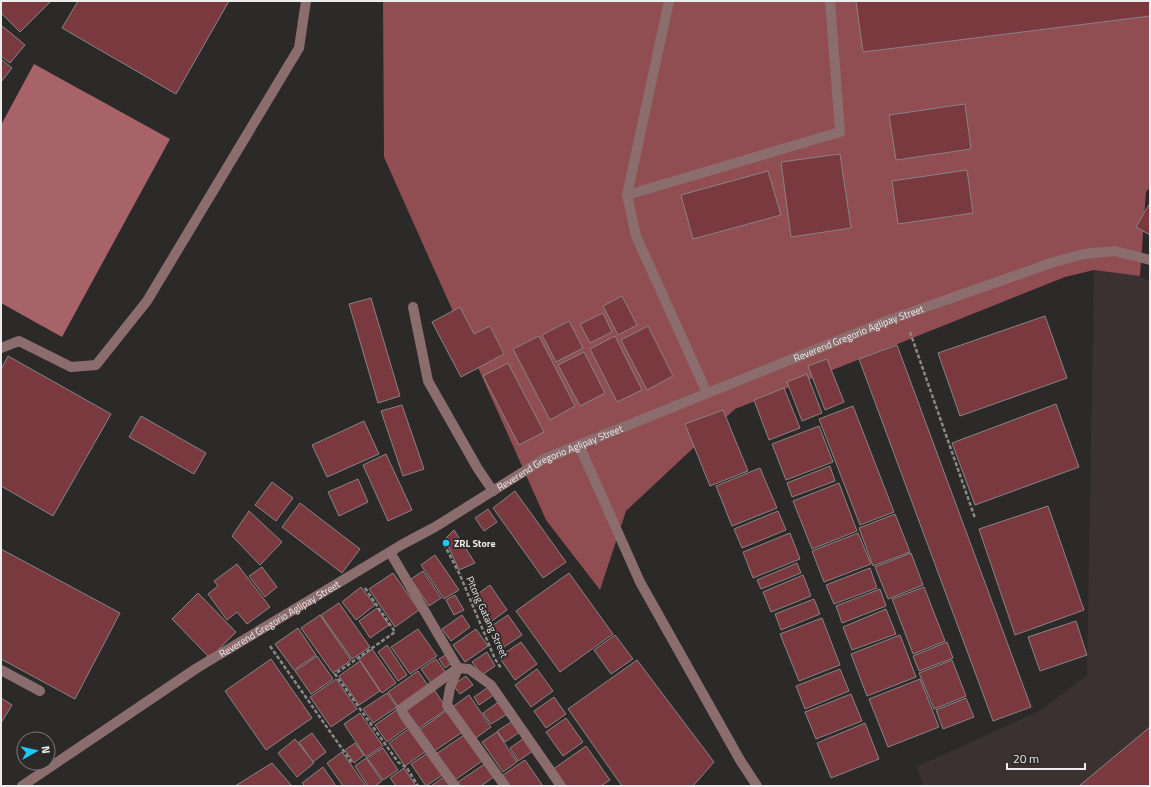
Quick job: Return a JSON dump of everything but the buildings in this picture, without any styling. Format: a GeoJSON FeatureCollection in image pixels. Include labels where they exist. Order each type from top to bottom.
{"type":"FeatureCollection","features":[{"type":"Feature","properties":{"kind":"street"},"geometry":{"type":"LineString","coordinates":[[1,348],[19,341],[71,367],[96,365],[147,301],[299,48],[306,1]]}},
{"type":"Feature","properties":{"kind":"street"},"geometry":{"type":"LineString","coordinates":[[669,1],[627,195],[636,236],[707,393]]}},
{"type":"Feature","properties":{"kind":"street"},"geometry":{"type":"LineString","coordinates":[[627,195],[840,132],[830,1]]}},
{"type":"Feature","properties":{"kind":"street","name":"Reverend Gregorio Aglipay Street"},"geometry":{"type":"LineString","coordinates":[[22,786],[197,668],[354,573],[435,527],[544,459],[904,314],[1054,262],[1084,254],[1115,251],[1150,260]]}},
{"type":"Feature","properties":{"kind":"street"},"geometry":{"type":"LineString","coordinates":[[413,307],[428,381],[478,469],[493,491]]}},
{"type":"Feature","properties":{"kind":"street"},"geometry":{"type":"LineString","coordinates":[[579,445],[640,582],[740,760],[757,786]]}},
{"type":"Feature","properties":{"kind":"street"},"geometry":{"type":"LineString","coordinates":[[390,552],[458,668]]}},
{"type":"Feature","properties":{"kind":"street"},"geometry":{"type":"LineString","coordinates":[[458,668],[450,688],[448,705],[504,786]]}},
{"type":"Feature","properties":{"kind":"street"},"geometry":{"type":"LineString","coordinates":[[455,786],[401,709],[458,668],[469,669],[491,685],[561,786]]}},
{"type":"Feature","properties":{"kind":"street"},"geometry":{"type":"LineString","coordinates":[[1,670],[40,691]]}},
{"type":"Feature","properties":{"kind":"path"},"geometry":{"type":"LineString","coordinates":[[904,314],[975,518]]}},
{"type":"Feature","properties":{"kind":"path","name":"Pitong Gatang Street"},"geometry":{"type":"LineString","coordinates":[[435,527],[460,575],[495,659],[504,672]]}},
{"type":"Feature","properties":{"kind":"path"},"geometry":{"type":"LineString","coordinates":[[354,573],[395,632],[336,674],[418,786]]}},
{"type":"Feature","properties":{"kind":"path"},"geometry":{"type":"LineString","coordinates":[[259,630],[352,763]]}},
{"type":"Feature","properties":{"kind":"shaded area"},"geometry":{"type":"Polygon","coordinates":[[[383,1],[1150,1],[1150,187],[1146,192],[1140,276],[1094,270],[1065,277],[735,409],[626,511],[600,590],[546,520],[384,157],[383,1]]]}},
{"type":"Feature","properties":{"kind":"shaded area"},"geometry":{"type":"Polygon","coordinates":[[[34,64],[170,139],[62,337],[1,303],[1,125],[34,64]]]}},
{"type":"Feature","properties":{"kind":"shaded area"},"geometry":{"type":"Polygon","coordinates":[[[1094,270],[1140,276],[1150,281],[1150,786],[924,786],[916,767],[1041,710],[1087,675],[1094,270]]]}},
{"type":"Feature","properties":{"kind":"place","name":"ZRL Store"},"geometry":{"type":"Point","coordinates":[446,543]}}]}
